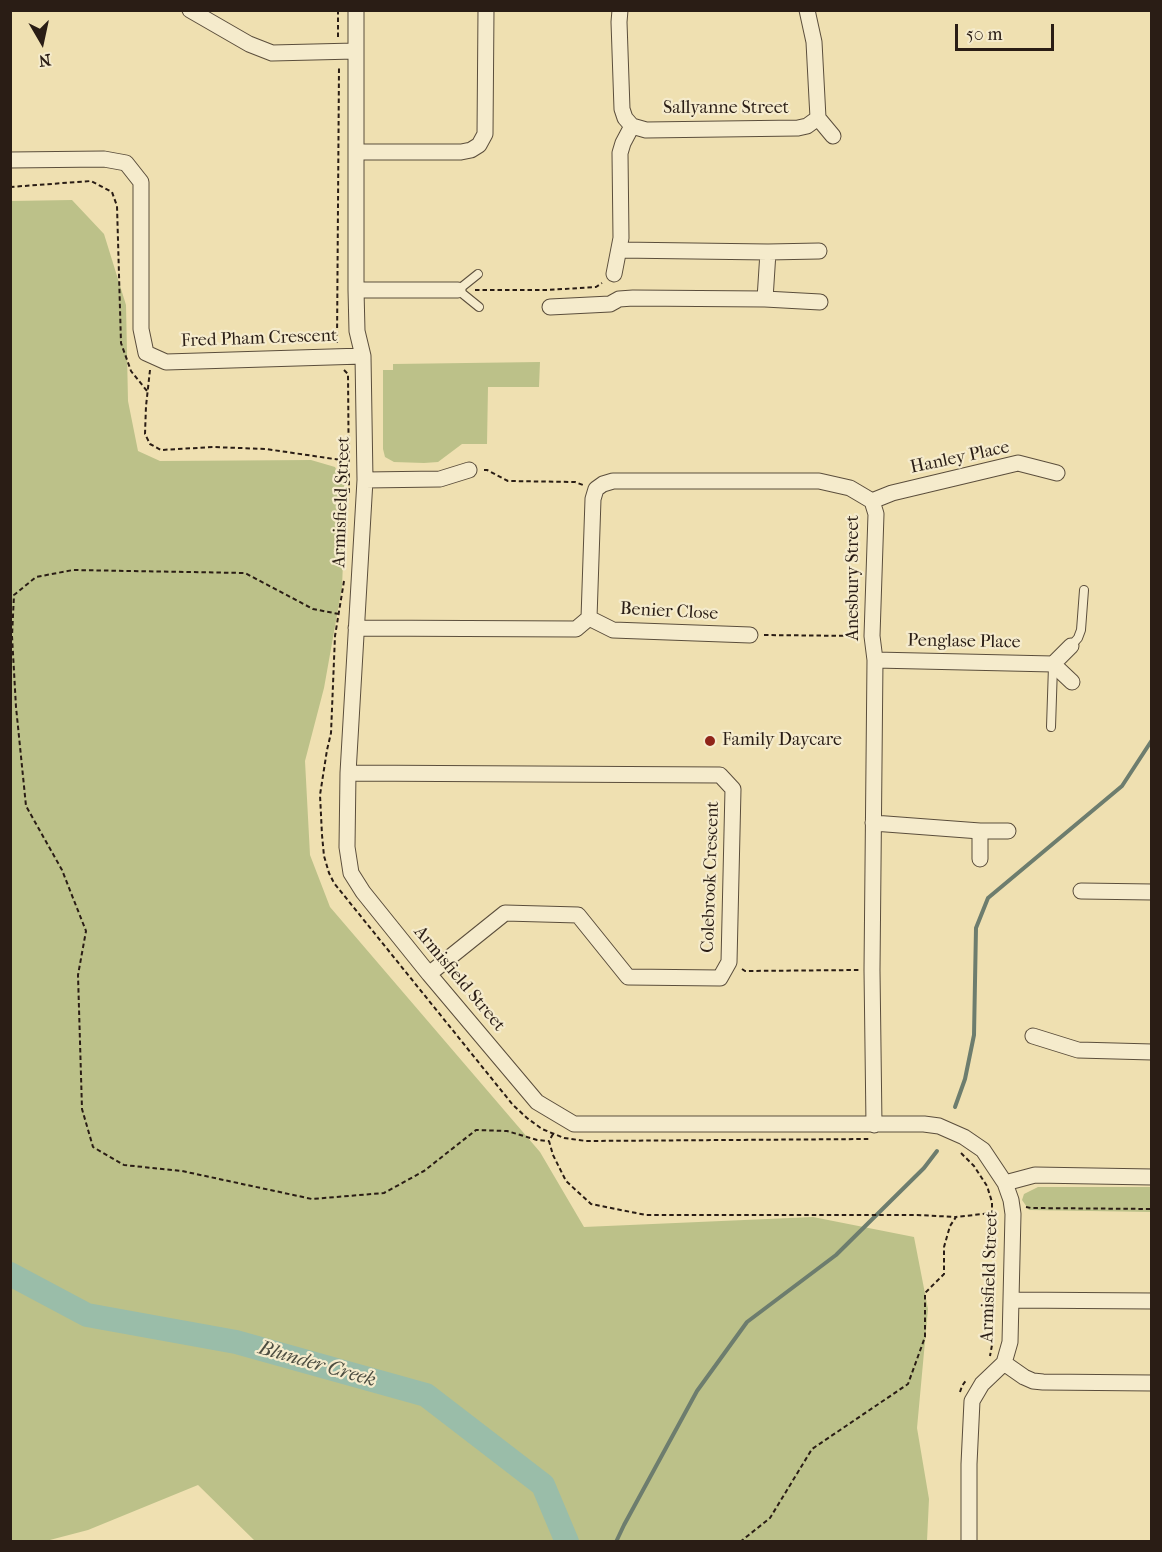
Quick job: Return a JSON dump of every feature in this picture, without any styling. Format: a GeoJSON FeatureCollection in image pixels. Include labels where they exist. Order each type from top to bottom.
{"type":"FeatureCollection","features":[{"type":"Feature","properties":{"kind":"street"},"geometry":{"type":"LineString","coordinates":[[190,10],[249,44],[272,53],[355,51]]}},
{"type":"Feature","properties":{"kind":"street","name":"Armisfield Street"},"geometry":{"type":"LineString","coordinates":[[356,10],[356,290],[357,331],[363,356],[365,480],[348,773],[347,847],[351,873],[363,892],[429,974],[537,1102],[574,1124],[875,1132],[924,1124],[939,1126],[964,1137],[983,1150],[1005,1183],[1012,1206],[1010,1342],[972,1401],[969,1542]]}},
{"type":"Feature","properties":{"kind":"street"},"geometry":{"type":"LineString","coordinates":[[356,152],[461,152],[479,145],[485,134],[486,10]]}},
{"type":"Feature","properties":{"kind":"street"},"geometry":{"type":"LineString","coordinates":[[614,274],[621,238],[620,153],[632,126],[625,118],[622,109],[620,10]]}},
{"type":"Feature","properties":{"kind":"street"},"geometry":{"type":"LineString","coordinates":[[807,10],[814,42],[818,118],[833,136]]}},
{"type":"Feature","properties":{"kind":"street","name":"Sallyanne Street"},"geometry":{"type":"LineString","coordinates":[[632,126],[646,130],[798,128],[807,126],[818,118]]}},
{"type":"Feature","properties":{"kind":"street"},"geometry":{"type":"LineString","coordinates":[[10,160],[104,159],[126,163],[141,182],[141,329],[146,353],[154,357]]}},
{"type":"Feature","properties":{"kind":"street"},"geometry":{"type":"LineString","coordinates":[[619,250],[819,251]]}},
{"type":"Feature","properties":{"kind":"street"},"geometry":{"type":"LineString","coordinates":[[765,298],[768,252]]}},
{"type":"Feature","properties":{"kind":"street"},"geometry":{"type":"LineString","coordinates":[[356,290],[458,290]]}},
{"type":"Feature","properties":{"kind":"street"},"geometry":{"type":"LineString","coordinates":[[550,306],[610,304],[619,299],[633,298],[765,298],[820,302]]}},
{"type":"Feature","properties":{"kind":"street","name":"Fred Pham Crescent"},"geometry":{"type":"LineString","coordinates":[[154,357],[166,362],[363,356]]}},
{"type":"Feature","properties":{"kind":"street","name":"Hanley Place"},"geometry":{"type":"LineString","coordinates":[[872,501],[892,493],[1018,464],[1058,473]]}},
{"type":"Feature","properties":{"kind":"street"},"geometry":{"type":"LineString","coordinates":[[365,480],[440,479],[469,470]]}},
{"type":"Feature","properties":{"kind":"street","name":"Anesbury Street"},"geometry":{"type":"LineString","coordinates":[[596,489],[613,481],[819,481],[850,488],[872,501],[876,514],[872,636],[874,660],[872,970],[875,1132]]}},
{"type":"Feature","properties":{"kind":"street"},"geometry":{"type":"LineString","coordinates":[[356,628],[576,629],[589,618],[593,499],[596,489]]}},
{"type":"Feature","properties":{"kind":"street","name":"Benier Close"},"geometry":{"type":"LineString","coordinates":[[589,618],[612,630],[750,635]]}},
{"type":"Feature","properties":{"kind":"street"},"geometry":{"type":"LineString","coordinates":[[1071,646],[1053,664],[1072,682]]}},
{"type":"Feature","properties":{"kind":"street","name":"Penglase Place"},"geometry":{"type":"LineString","coordinates":[[874,660],[1053,664]]}},
{"type":"Feature","properties":{"kind":"street","name":"Colebrook Crescent"},"geometry":{"type":"LineString","coordinates":[[348,773],[720,775],[733,789],[729,962],[720,978],[628,976],[578,915],[505,913],[429,974]]}},
{"type":"Feature","properties":{"kind":"street"},"geometry":{"type":"LineString","coordinates":[[873,823],[1008,831]]}},
{"type":"Feature","properties":{"kind":"street"},"geometry":{"type":"LineString","coordinates":[[980,831],[980,859]]}},
{"type":"Feature","properties":{"kind":"street"},"geometry":{"type":"LineString","coordinates":[[1081,891],[1152,892]]}},
{"type":"Feature","properties":{"kind":"street"},"geometry":{"type":"LineString","coordinates":[[1033,1036],[1078,1050],[1152,1052]]}},
{"type":"Feature","properties":{"kind":"street"},"geometry":{"type":"LineString","coordinates":[[1005,1183],[1035,1175],[1152,1177]]}},
{"type":"Feature","properties":{"kind":"street"},"geometry":{"type":"LineString","coordinates":[[1011,1300],[1152,1301]]}},
{"type":"Feature","properties":{"kind":"street"},"geometry":{"type":"LineString","coordinates":[[997,1360],[1033,1381],[1152,1383]]}},
{"type":"Feature","properties":{"kind":"lane"},"geometry":{"type":"LineString","coordinates":[[478,274],[458,290],[479,307]]}},
{"type":"Feature","properties":{"kind":"lane"},"geometry":{"type":"LineString","coordinates":[[1071,646],[1081,630],[1084,590]]}},
{"type":"Feature","properties":{"kind":"lane"},"geometry":{"type":"LineString","coordinates":[[1052,727],[1053,664]]}},
{"type":"Feature","properties":{"kind":"path"},"geometry":{"type":"LineString","coordinates":[[338,10],[337,362],[348,374],[349,495]]}},
{"type":"Feature","properties":{"kind":"path"},"geometry":{"type":"LineString","coordinates":[[10,187],[91,181],[112,192],[117,206],[121,343],[131,371],[147,391]]}},
{"type":"Feature","properties":{"kind":"path"},"geometry":{"type":"LineString","coordinates":[[458,290],[548,290],[596,287],[614,274]]}},
{"type":"Feature","properties":{"kind":"path"},"geometry":{"type":"LineString","coordinates":[[154,357],[147,391],[145,434],[150,444],[161,450],[213,447],[266,450],[348,461]]}},
{"type":"Feature","properties":{"kind":"path"},"geometry":{"type":"LineString","coordinates":[[469,470],[487,470],[508,481],[575,482],[596,489]]}},
{"type":"Feature","properties":{"kind":"path"},"geometry":{"type":"LineString","coordinates":[[339,614],[313,609],[245,573],[73,570],[36,577],[14,595],[13,660],[26,806],[62,870],[86,931],[78,975],[82,1110],[93,1147],[124,1165],[182,1171],[312,1199],[384,1193],[424,1171],[476,1130],[507,1131],[537,1140],[549,1141]]}},
{"type":"Feature","properties":{"kind":"path"},"geometry":{"type":"LineString","coordinates":[[344,573],[335,636],[331,733],[320,795],[324,856],[329,873],[334,883],[513,1105],[526,1118],[542,1128],[564,1138],[586,1142],[875,1132]]}},
{"type":"Feature","properties":{"kind":"path"},"geometry":{"type":"LineString","coordinates":[[750,635],[872,636]]}},
{"type":"Feature","properties":{"kind":"path"},"geometry":{"type":"LineString","coordinates":[[729,962],[745,971],[872,970]]}},
{"type":"Feature","properties":{"kind":"path"},"geometry":{"type":"LineString","coordinates":[[553,1133],[549,1141],[566,1182],[591,1204],[646,1215],[956,1217],[993,1213],[1021,1205],[1031,1208],[1152,1209]]}},
{"type":"Feature","properties":{"kind":"path"},"geometry":{"type":"LineString","coordinates":[[954,1149],[974,1166],[987,1186],[992,1202],[992,1345],[997,1360]]}},
{"type":"Feature","properties":{"kind":"path"},"geometry":{"type":"LineString","coordinates":[[740,1542],[770,1518],[812,1449],[908,1383],[925,1337],[924,1293],[944,1274],[944,1247],[950,1226],[956,1217]]}},
{"type":"Feature","properties":{"kind":"path"},"geometry":{"type":"LineString","coordinates":[[959,1396],[968,1378]]}},
{"type":"Feature","properties":{"kind":"green space"},"geometry":{"type":"Polygon","coordinates":[[[72,200],[104,234],[126,305],[128,401],[138,451],[160,461],[311,460],[335,467],[346,489],[342,587],[324,688],[305,761],[310,855],[330,907],[540,1152],[584,1227],[813,1217],[914,1237],[928,1309],[917,1428],[929,1499],[927,1541],[255,1541],[198,1485],[88,1530],[46,1541],[11,1541],[10,201],[72,200]]]}},
{"type":"Feature","properties":{"kind":"green space"},"geometry":{"type":"Polygon","coordinates":[[[540,362],[539,387],[488,387],[487,444],[462,444],[438,462],[394,462],[385,457],[383,449],[383,370],[393,370],[393,364],[540,362]]]}},
{"type":"Feature","properties":{"kind":"green space"},"geometry":{"type":"Polygon","coordinates":[[[1038,1187],[1151,1187],[1151,1212],[1029,1210],[1022,1200],[1024,1194],[1038,1187]]]}},
{"type":"Feature","properties":{"kind":"waterway"},"geometry":{"type":"LineString","coordinates":[[955,1107],[965,1079],[974,1035],[976,928],[988,898],[1122,786],[1152,740]]}},
{"type":"Feature","properties":{"kind":"waterway"},"geometry":{"type":"LineString","coordinates":[[616,1542],[697,1391],[747,1322],[836,1255],[924,1168],[937,1151]]}},
{"type":"Feature","properties":{"kind":"waterway","name":"Blunder Creek"},"geometry":{"type":"LineString","coordinates":[[10,1274],[87,1315],[236,1342],[426,1395],[543,1485],[567,1542]]}},
{"type":"Feature","properties":{"kind":"place","name":"Family Daycare"},"geometry":{"type":"Point","coordinates":[710,741]}}]}
